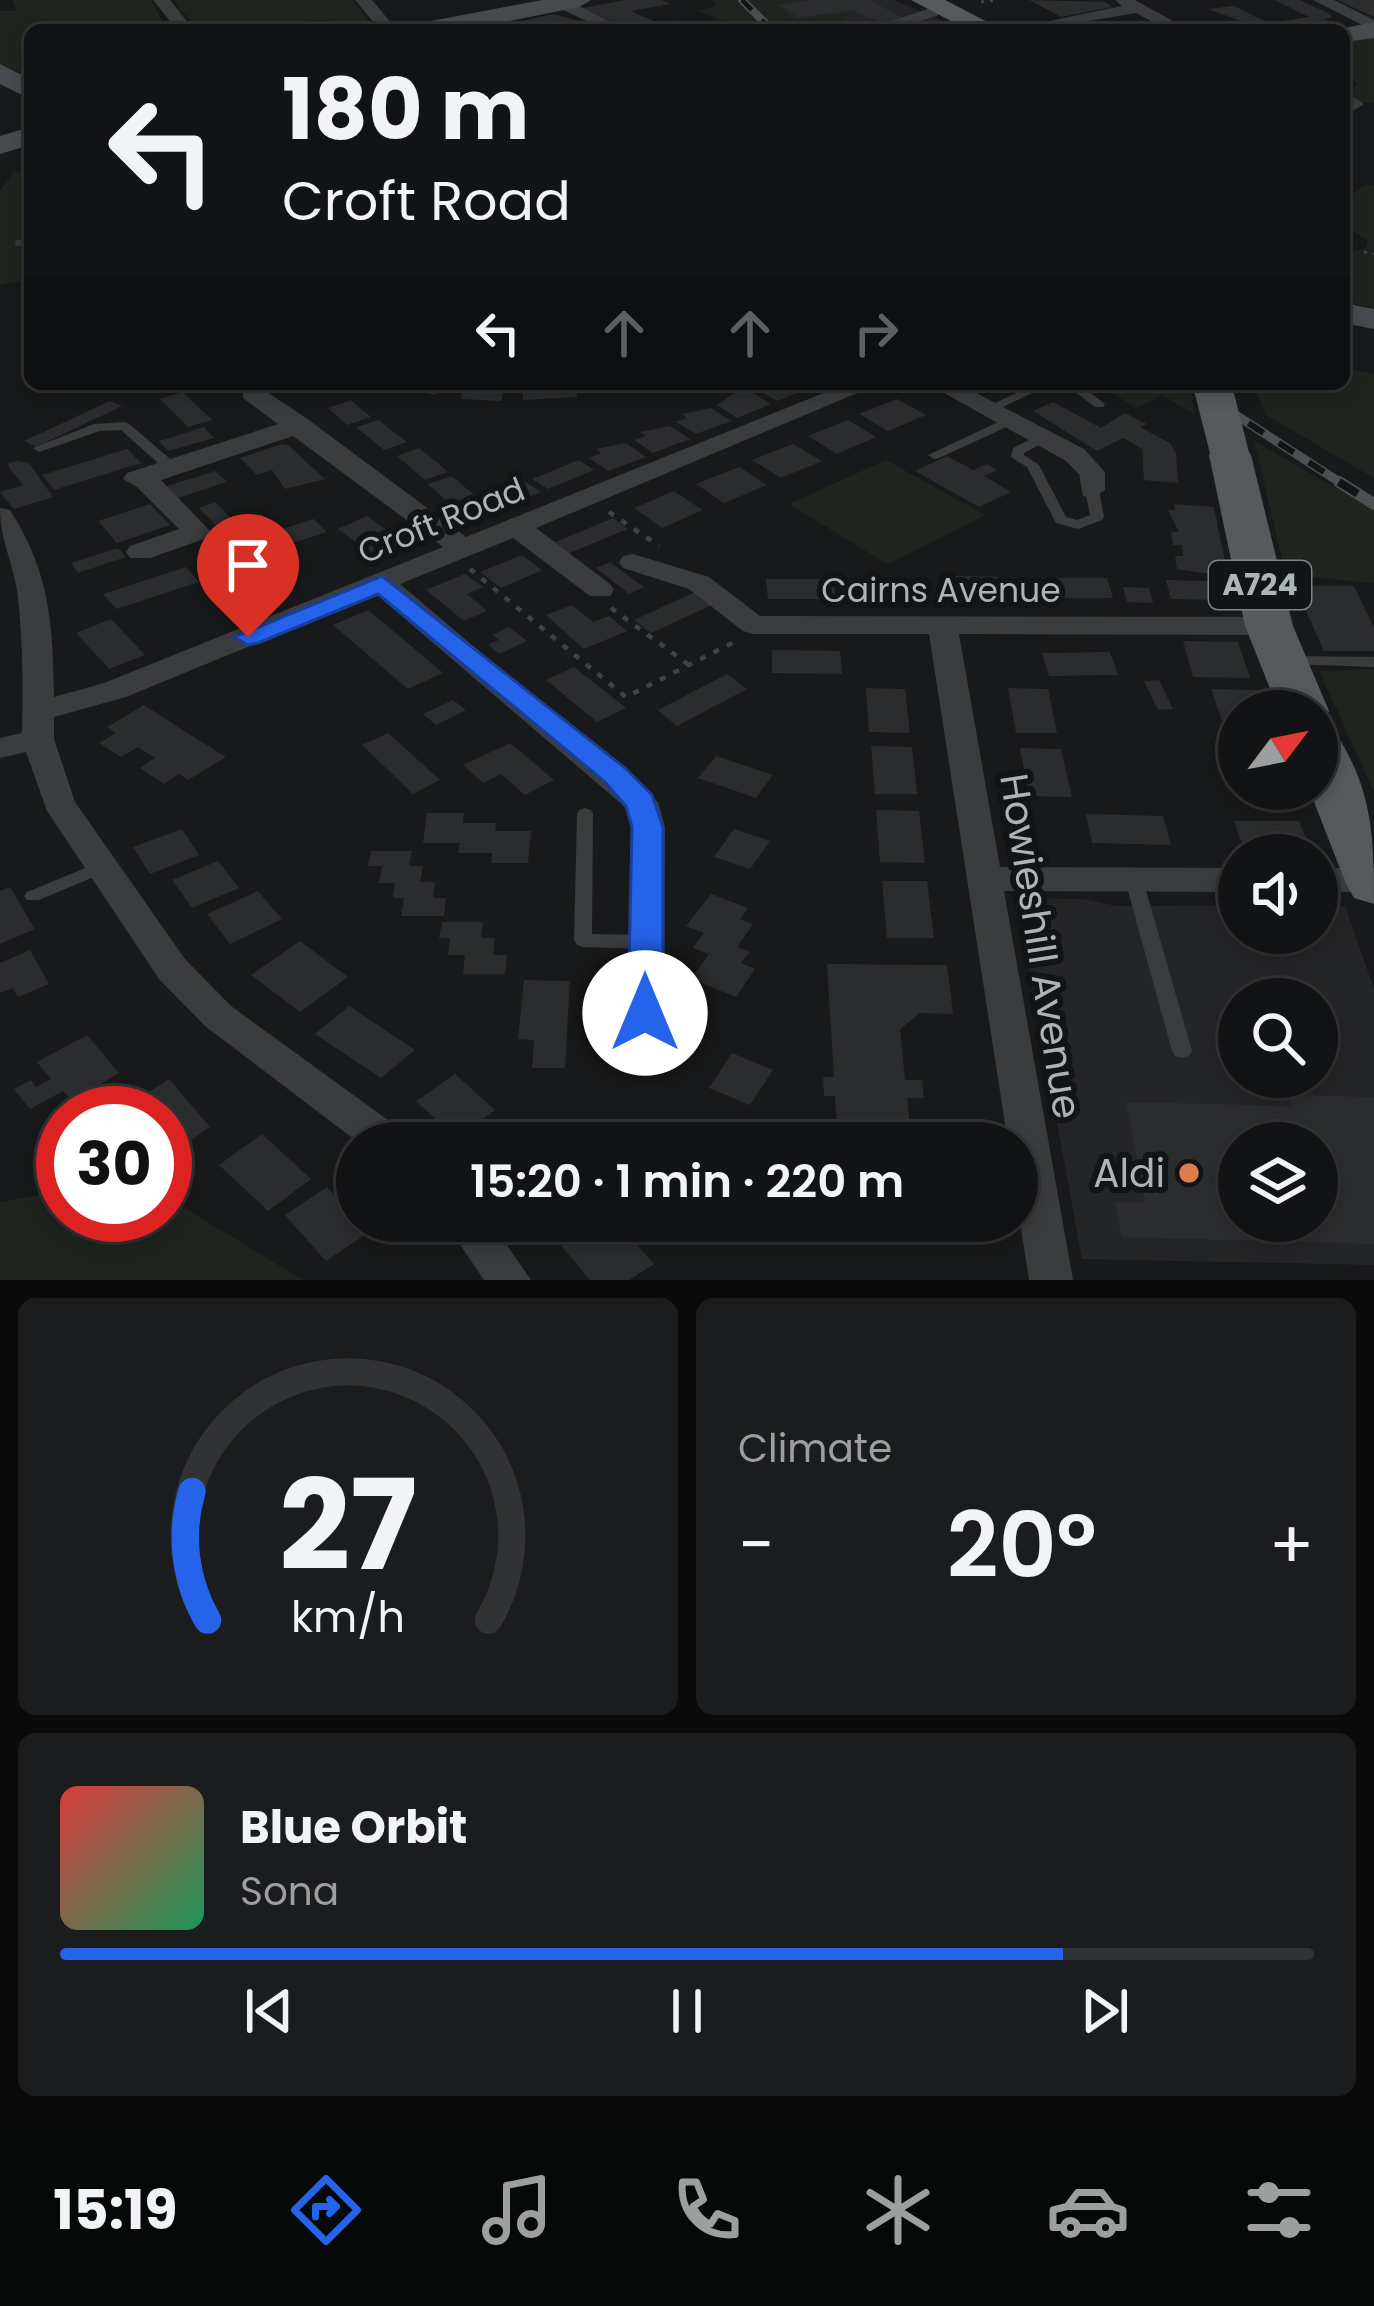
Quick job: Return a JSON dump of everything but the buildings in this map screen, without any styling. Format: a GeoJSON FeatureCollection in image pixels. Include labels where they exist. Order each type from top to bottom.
{"type":"FeatureCollection","features":[{"type":"Feature","properties":{"kind":"main road"},"geometry":{"type":"LineString","coordinates":[[495,22],[570,1]]}},
{"type":"Feature","properties":{"kind":"main road"},"geometry":{"type":"LineString","coordinates":[[928,7],[958,24]]}},
{"type":"Feature","properties":{"kind":"main road"},"geometry":{"type":"LineString","coordinates":[[901,11],[928,7],[974,24]]}},
{"type":"Feature","properties":{"kind":"main road","name":"A724"},"geometry":{"type":"LineString","coordinates":[[1214,390],[1276,643],[1295,690]]}},
{"type":"Feature","properties":{"kind":"main road"},"geometry":{"type":"LineString","coordinates":[[1338,796],[1373,882]]}},
{"type":"Feature","properties":{"kind":"street"},"geometry":{"type":"LineString","coordinates":[[161,0],[182,24]]}},
{"type":"Feature","properties":{"kind":"street"},"geometry":{"type":"LineString","coordinates":[[363,0],[383,24]]}},
{"type":"Feature","properties":{"kind":"street"},"geometry":{"type":"LineString","coordinates":[[1321,0],[1374,28]]}},
{"type":"Feature","properties":{"kind":"street"},"geometry":{"type":"LineString","coordinates":[[570,1],[608,24]]}},
{"type":"Feature","properties":{"kind":"street"},"geometry":{"type":"LineString","coordinates":[[1052,22],[1131,4],[1169,24]]}},
{"type":"Feature","properties":{"kind":"street","name":"Croft Road"},"geometry":{"type":"LineString","coordinates":[[0,748],[115,690],[852,390]]}},
{"type":"Feature","properties":{"kind":"street"},"geometry":{"type":"LineString","coordinates":[[951,390],[1075,455],[1092,472],[1092,490]]}},
{"type":"Feature","properties":{"kind":"street"},"geometry":{"type":"LineString","coordinates":[[252,393],[300,425],[459,552]]}},
{"type":"Feature","properties":{"kind":"street"},"geometry":{"type":"LineString","coordinates":[[140,552],[197,532],[140,478],[300,425]]}},
{"type":"Feature","properties":{"kind":"street"},"geometry":{"type":"LineString","coordinates":[[0,516],[27,564],[38,635],[38,725],[59,803],[172,969],[218,1016],[361,1122]]}},
{"type":"Feature","properties":{"kind":"street"},"geometry":{"type":"LineString","coordinates":[[518,528],[600,590]]}},
{"type":"Feature","properties":{"kind":"street"},"geometry":{"type":"LineString","coordinates":[[633,562],[652,575],[677,574],[698,583],[753,625]]}},
{"type":"Feature","properties":{"kind":"street"},"geometry":{"type":"LineString","coordinates":[[382,584],[641,802],[648,827],[645,1049]]}},
{"type":"Feature","properties":{"kind":"street","name":"Cairns Avenue"},"geometry":{"type":"LineString","coordinates":[[753,625],[1276,643]]}},
{"type":"Feature","properties":{"kind":"street","name":"Howieshill Avenue"},"geometry":{"type":"LineString","coordinates":[[943,628],[1051,1280]]}},
{"type":"Feature","properties":{"kind":"street"},"geometry":{"type":"LineString","coordinates":[[985,879],[1218,880]]}},
{"type":"Feature","properties":{"kind":"street"},"geometry":{"type":"LineString","coordinates":[[1338,881],[1373,882]]}},
{"type":"Feature","properties":{"kind":"street"},"geometry":{"type":"LineString","coordinates":[[480,1242],[509,1280]]}},
{"type":"Feature","properties":{"kind":"lane"},"geometry":{"type":"LineString","coordinates":[[934,455],[1037,390]]}},
{"type":"Feature","properties":{"kind":"lane"},"geometry":{"type":"LineString","coordinates":[[1079,390],[1099,404]]}},
{"type":"Feature","properties":{"kind":"lane"},"geometry":{"type":"LineString","coordinates":[[39,448],[98,427],[124,425],[171,467]]}},
{"type":"Feature","properties":{"kind":"lane"},"geometry":{"type":"LineString","coordinates":[[1042,438],[1018,451],[1018,457],[1032,465],[1061,520],[1078,525],[1097,517],[1092,490]]}},
{"type":"Feature","properties":{"kind":"lane"},"geometry":{"type":"LineString","coordinates":[[1276,643],[1374,662]]}},
{"type":"Feature","properties":{"kind":"lane"},"geometry":{"type":"LineString","coordinates":[[585,814],[583,940],[646,942]]}},
{"type":"Feature","properties":{"kind":"lane"},"geometry":{"type":"LineString","coordinates":[[33,896],[100,868]]}},
{"type":"Feature","properties":{"kind":"lane"},"geometry":{"type":"LineString","coordinates":[[1134,880],[1182,1051]]}},
{"type":"Feature","properties":{"kind":"path"},"geometry":{"type":"LineString","coordinates":[[1364,252],[1374,254]]}},
{"type":"Feature","properties":{"kind":"path"},"geometry":{"type":"LineString","coordinates":[[590,498],[664,550]]}},
{"type":"Feature","properties":{"kind":"path"},"geometry":{"type":"LineString","coordinates":[[459,552],[626,697],[748,635],[753,625]]}},
{"type":"Feature","properties":{"kind":"path"},"geometry":{"type":"LineString","coordinates":[[600,590],[615,601],[607,605],[688,665]]}},
{"type":"Feature","properties":{"kind":"shaded area"},"geometry":{"type":"Polygon","coordinates":[[[13,0],[151,0],[164,24],[24,24],[24,74],[0,64],[0,11],[16,11],[13,0]]]}},
{"type":"Feature","properties":{"kind":"shaded area"},"geometry":{"type":"Polygon","coordinates":[[[174,0],[352,0],[372,24],[321,20],[198,24],[174,0]]]}},
{"type":"Feature","properties":{"kind":"shaded area"},"geometry":{"type":"Polygon","coordinates":[[[713,0],[794,0],[778,4],[791,18],[845,14],[845,22],[737,24],[699,11],[717,6],[713,0]]]}},
{"type":"Feature","properties":{"kind":"shaded area"},"geometry":{"type":"Polygon","coordinates":[[[758,0],[893,0],[951,24],[786,24],[758,0]]]}},
{"type":"Feature","properties":{"kind":"shaded area"},"geometry":{"type":"Polygon","coordinates":[[[1374,34],[1374,103],[1350,101],[1358,83],[1350,81],[1350,37],[1374,34]]]}},
{"type":"Feature","properties":{"kind":"shaded area"},"geometry":{"type":"Polygon","coordinates":[[[15,170],[24,175],[24,280],[0,285],[0,191],[15,170]]]}},
{"type":"Feature","properties":{"kind":"shaded area"},"geometry":{"type":"Polygon","coordinates":[[[1374,185],[1374,308],[1350,302],[1350,253],[1366,248],[1368,240],[1350,230],[1350,195],[1374,185]]]}},
{"type":"Feature","properties":{"kind":"shaded area"},"geometry":{"type":"Polygon","coordinates":[[[1350,369],[1374,374],[1374,478],[1266,415],[1256,390],[1350,390],[1350,369]]]}},
{"type":"Feature","properties":{"kind":"shaded area"},"geometry":{"type":"Polygon","coordinates":[[[1108,390],[1188,390],[1194,414],[1162,395],[1136,408],[1108,390]]]}},
{"type":"Feature","properties":{"kind":"shaded area"},"geometry":{"type":"Polygon","coordinates":[[[1254,441],[1374,510],[1374,583],[1286,575],[1254,441]]]}},
{"type":"Feature","properties":{"kind":"shaded area"},"geometry":{"type":"Polygon","coordinates":[[[886,460],[985,515],[887,564],[789,504],[886,460]]]}},
{"type":"Feature","properties":{"kind":"shaded area"},"geometry":{"type":"Polygon","coordinates":[[[1374,669],[1374,792],[1338,713],[1338,690],[1328,690],[1319,671],[1374,669]]]}},
{"type":"Feature","properties":{"kind":"shaded area"},"geometry":{"type":"Polygon","coordinates":[[[1016,898],[1083,899],[1117,906],[1218,905],[1218,954],[1338,954],[1338,906],[1345,906],[1374,989],[1374,1265],[1082,1259],[1016,898]]]}},
{"type":"Feature","properties":{"kind":"shaded area"},"geometry":{"type":"Polygon","coordinates":[[[36,1196],[36,1242],[192,1242],[192,1213],[303,1280],[0,1280],[0,1202],[36,1196]]]}},
{"type":"Feature","properties":{"kind":"waterway"},"geometry":{"type":"LineString","coordinates":[[18,243],[24,242]]}},
{"type":"Feature","properties":{"kind":"railway"},"geometry":{"type":"LineString","coordinates":[[742,0],[766,24]]}},
{"type":"Feature","properties":{"kind":"railway"},"geometry":{"type":"LineString","coordinates":[[1197,390],[1344,485]]}},
{"type":"Feature","properties":{"kind":"railway"},"geometry":{"type":"LineString","coordinates":[[1339,482],[1374,504]]}},
{"type":"Feature","properties":{"kind":"place","name":"Aldi"},"geometry":{"type":"Point","coordinates":[1189,1173]}},
{"type":"Feature","properties":{"kind":"route"},"geometry":{"type":"LineString","coordinates":[[248,637],[382,584],[614,775],[641,802],[648,827],[645,1013]]}}]}
